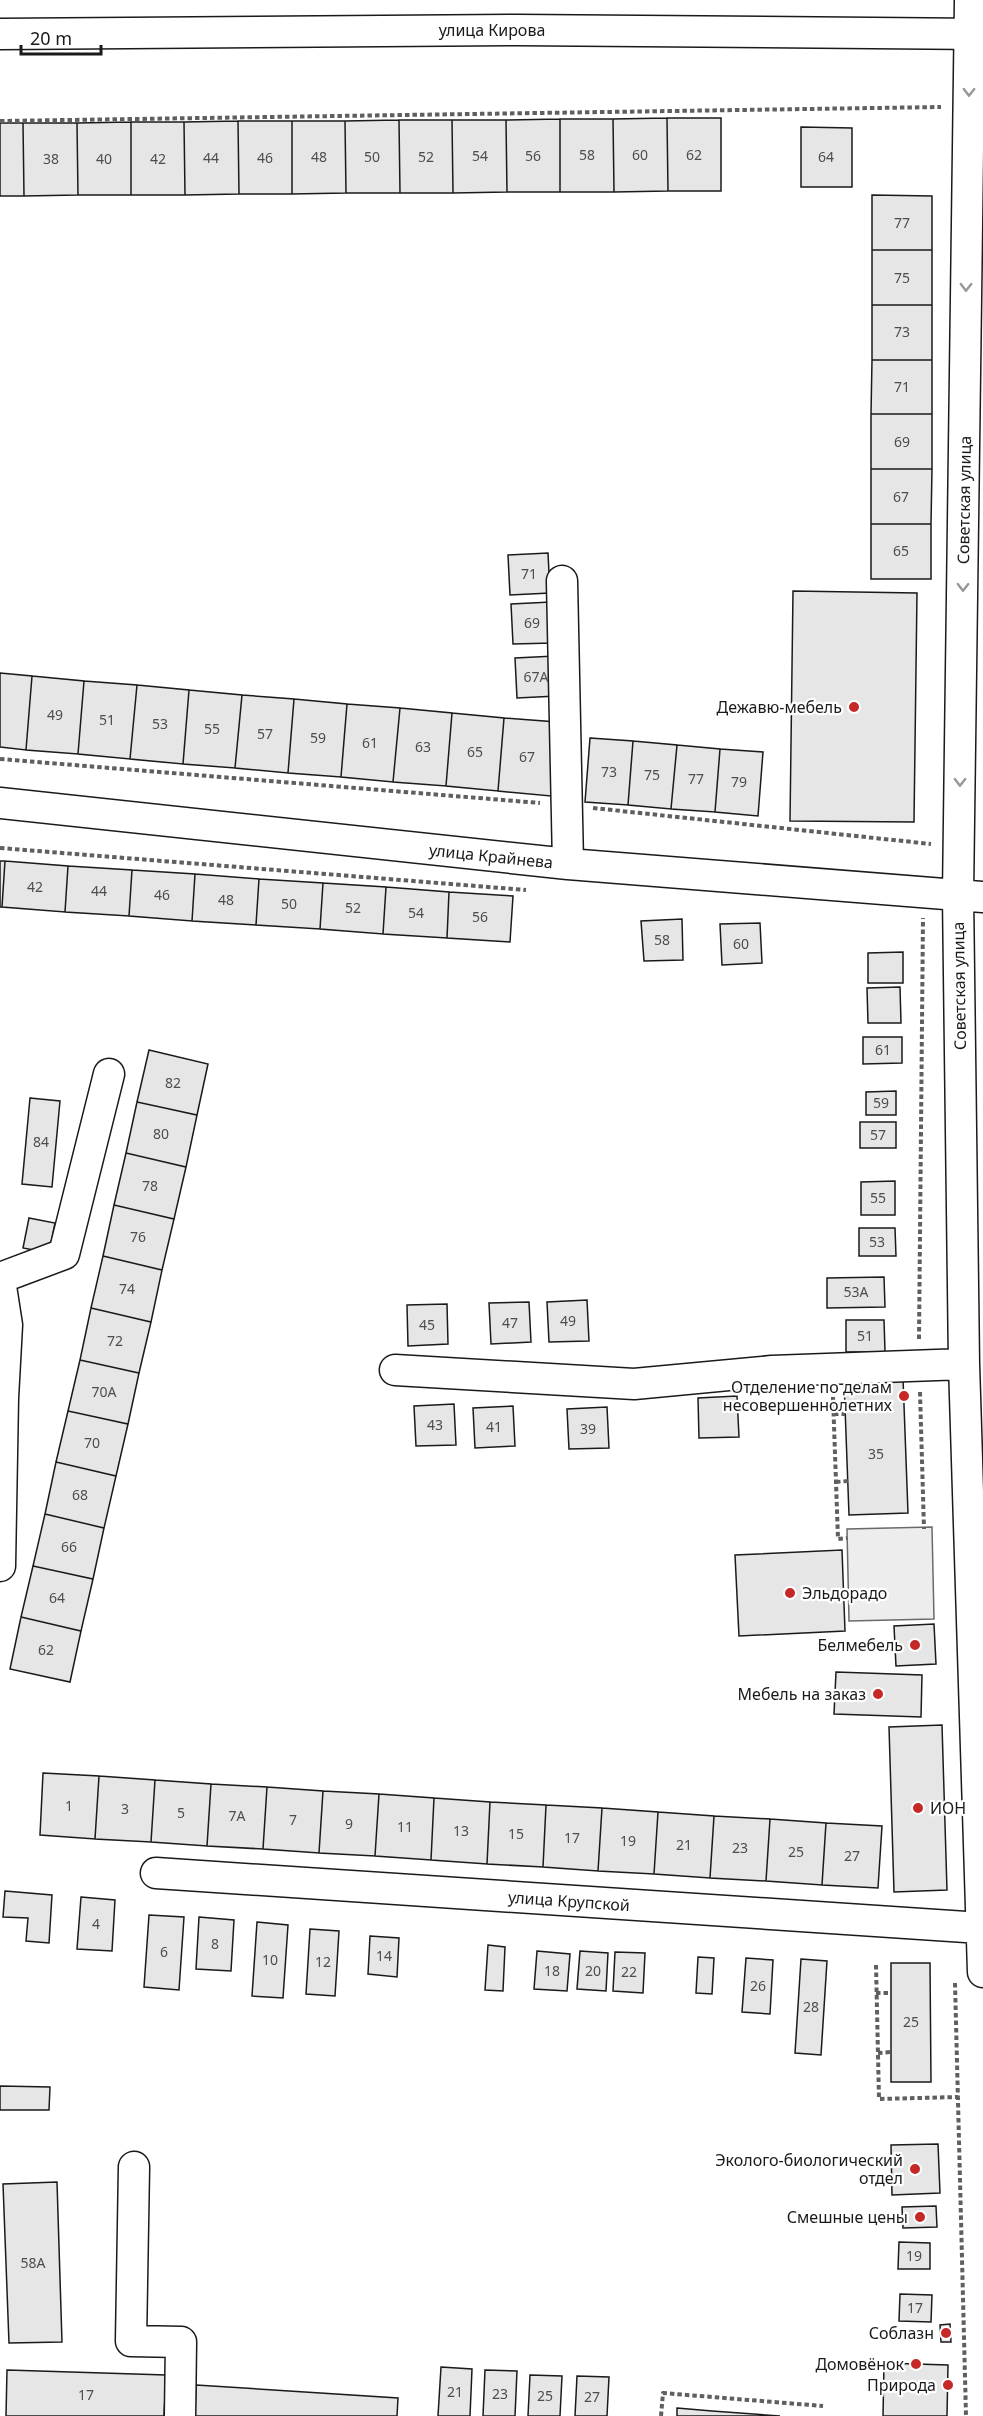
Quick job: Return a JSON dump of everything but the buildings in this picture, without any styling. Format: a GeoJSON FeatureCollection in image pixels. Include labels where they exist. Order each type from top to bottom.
{"type":"FeatureCollection","features":[{"type":"Feature","properties":{"kind":"street","name":"Советская улица"},"geometry":{"type":"LineString","coordinates":[[969,1972],[981,1928],[964,1364],[970,896],[959,846],[976,34],[970,0]]}},
{"type":"Feature","properties":{"kind":"street","name":"улица Кирова"},"geometry":{"type":"LineString","coordinates":[[0,34],[518,30],[976,34]]}},
{"type":"Feature","properties":{"kind":"street"},"geometry":{"type":"LineString","coordinates":[[562,581],[568,864]]}},
{"type":"Feature","properties":{"kind":"street","name":"улица Крайнева"},"geometry":{"type":"LineString","coordinates":[[0,803],[568,864],[970,896]]}},
{"type":"Feature","properties":{"kind":"street"},"geometry":{"type":"LineString","coordinates":[[0,1566],[2,1401],[8,1326],[0,1279],[64,1254],[109,1074]]}},
{"type":"Feature","properties":{"kind":"street"},"geometry":{"type":"LineString","coordinates":[[395,1370],[634,1384],[772,1371],[964,1364]]}},
{"type":"Feature","properties":{"kind":"street","name":"улица Крупской"},"geometry":{"type":"LineString","coordinates":[[156,1873],[981,1928]]}},
{"type":"Feature","properties":{"kind":"street"},"geometry":{"type":"LineString","coordinates":[[134,2167],[130,2341],[181,2342],[180,2416]]}},
{"type":"Feature","properties":{"kind":"path"},"geometry":{"type":"LineString","coordinates":[[0,122],[944,107]]}},
{"type":"Feature","properties":{"kind":"path"},"geometry":{"type":"LineString","coordinates":[[0,759],[567,806],[959,846]]}},
{"type":"Feature","properties":{"kind":"path"},"geometry":{"type":"LineString","coordinates":[[0,848],[532,891]]}},
{"type":"Feature","properties":{"kind":"path"},"geometry":{"type":"LineString","coordinates":[[924,1529],[919,1366],[922,922],[927,894]]}},
{"type":"Feature","properties":{"kind":"path"},"geometry":{"type":"LineString","coordinates":[[832,1369],[838,1539],[847,1538]]}},
{"type":"Feature","properties":{"kind":"path"},"geometry":{"type":"LineString","coordinates":[[834,1414],[845,1414]]}},
{"type":"Feature","properties":{"kind":"path"},"geometry":{"type":"LineString","coordinates":[[836,1482],[848,1481]]}},
{"type":"Feature","properties":{"kind":"path"},"geometry":{"type":"LineString","coordinates":[[876,1965],[879,2099],[958,2097]]}},
{"type":"Feature","properties":{"kind":"path"},"geometry":{"type":"LineString","coordinates":[[966,2416],[958,2097],[969,1972]]}},
{"type":"Feature","properties":{"kind":"path"},"geometry":{"type":"LineString","coordinates":[[876,1993],[890,1993]]}},
{"type":"Feature","properties":{"kind":"path"},"geometry":{"type":"LineString","coordinates":[[878,2053],[891,2052]]}},
{"type":"Feature","properties":{"kind":"path"},"geometry":{"type":"LineString","coordinates":[[661,2416],[663,2393],[823,2406]]}},
{"type":"Feature","properties":{"kind":"shaded area"},"geometry":{"type":"Polygon","coordinates":[[[932,1527],[934,1619],[849,1621],[847,1529],[932,1527]]]}},
{"type":"Feature","properties":{"kind":"place","name":"Дежавю-мебель"},"geometry":{"type":"Point","coordinates":[854,707]}},
{"type":"Feature","properties":{"kind":"place","name":"Отделение по делам несовершеннолетних"},"geometry":{"type":"Point","coordinates":[904,1396]}},
{"type":"Feature","properties":{"kind":"place","name":"Эльдорадо"},"geometry":{"type":"Point","coordinates":[790,1593]}},
{"type":"Feature","properties":{"kind":"place","name":"Белмебель"},"geometry":{"type":"Point","coordinates":[915,1645]}},
{"type":"Feature","properties":{"kind":"place","name":"Мебель на заказ"},"geometry":{"type":"Point","coordinates":[878,1694]}},
{"type":"Feature","properties":{"kind":"place","name":"ИОН"},"geometry":{"type":"Point","coordinates":[918,1808]}},
{"type":"Feature","properties":{"kind":"place","name":"Эколого-биологический отдел"},"geometry":{"type":"Point","coordinates":[915,2169]}},
{"type":"Feature","properties":{"kind":"place","name":"Смешные цены"},"geometry":{"type":"Point","coordinates":[920,2217]}},
{"type":"Feature","properties":{"kind":"place","name":"Соблазн"},"geometry":{"type":"Point","coordinates":[946,2333]}},
{"type":"Feature","properties":{"kind":"place","name":"Домовёнок"},"geometry":{"type":"Point","coordinates":[916,2364]}},
{"type":"Feature","properties":{"kind":"place","name":"Природа"},"geometry":{"type":"Point","coordinates":[948,2385]}}]}
